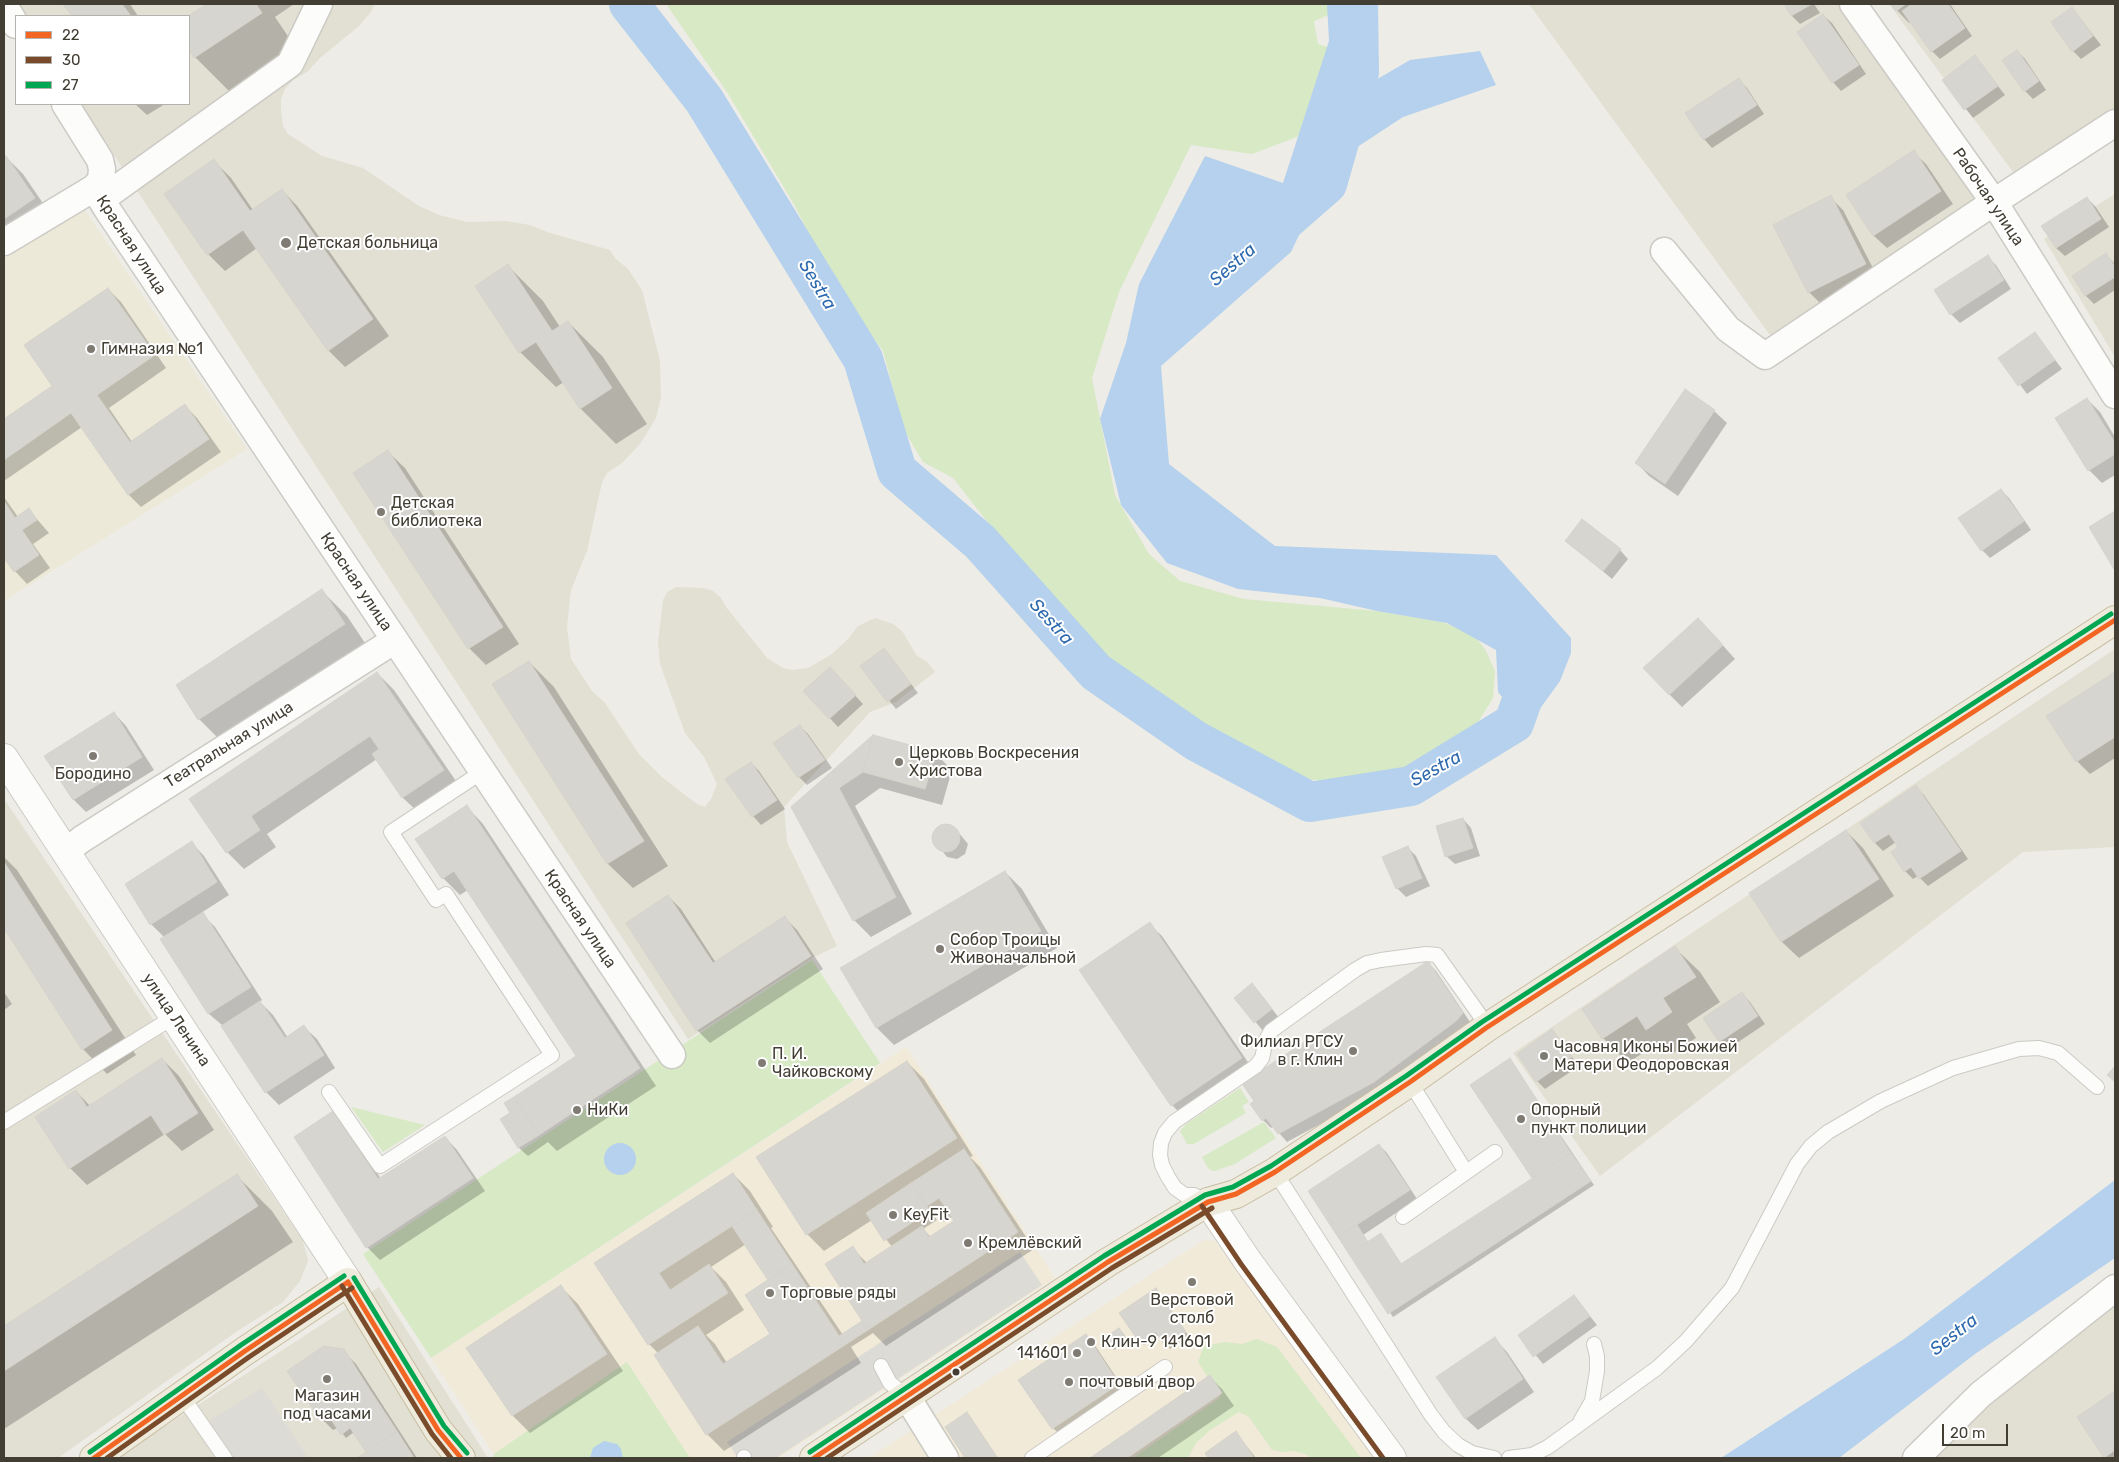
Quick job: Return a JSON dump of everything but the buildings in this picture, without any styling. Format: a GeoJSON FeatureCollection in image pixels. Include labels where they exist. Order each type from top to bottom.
{"type":"FeatureCollection","features":[{"type":"Feature","properties":{"kind":"highway"},"geometry":{"type":"LineString","coordinates":[[814,1458],[1108,1262],[1208,1202],[1236,1194],[1275,1172],[1410,1082],[1486,1028],[2115,620]]}},
{"type":"Feature","properties":{"kind":"highway"},"geometry":{"type":"LineString","coordinates":[[94,1458],[348,1282],[438,1430],[461,1458]]}},
{"type":"Feature","properties":{"kind":"street"},"geometry":{"type":"LineString","coordinates":[[4,242],[98,194],[290,64],[319,4]]}},
{"type":"Feature","properties":{"kind":"street","name":"Рабочая улица"},"geometry":{"type":"LineString","coordinates":[[1853,4],[1994,202],[2115,395]]}},
{"type":"Feature","properties":{"kind":"street"},"geometry":{"type":"LineString","coordinates":[[4,5],[15,23]]}},
{"type":"Feature","properties":{"kind":"street","name":"Красная улица"},"geometry":{"type":"LineString","coordinates":[[66,105],[100,160],[102,169],[98,194],[672,1055]]}},
{"type":"Feature","properties":{"kind":"street"},"geometry":{"type":"LineString","coordinates":[[1664,250],[1728,329],[1765,356],[2115,123]]}},
{"type":"Feature","properties":{"kind":"street","name":"Театральная улица"},"geometry":{"type":"LineString","coordinates":[[64,852],[395,640]]}},
{"type":"Feature","properties":{"kind":"street","name":"улица Ленина"},"geometry":{"type":"LineString","coordinates":[[4,758],[348,1282]]}},
{"type":"Feature","properties":{"kind":"street"},"geometry":{"type":"LineString","coordinates":[[1208,1202],[1247,1260],[1392,1458]]}},
{"type":"Feature","properties":{"kind":"street"},"geometry":{"type":"LineString","coordinates":[[1917,1458],[1981,1394],[2115,1288]]}},
{"type":"Feature","properties":{"kind":"street"},"geometry":{"type":"LineString","coordinates":[[907,1397],[945,1458]]}},
{"type":"Feature","properties":{"kind":"street"},"geometry":{"type":"LineString","coordinates":[[438,1430],[454,1458]]}},
{"type":"Feature","properties":{"kind":"lane"},"geometry":{"type":"LineString","coordinates":[[329,1092],[380,1166],[552,1055],[446,894],[436,900],[391,832],[482,772]]}},
{"type":"Feature","properties":{"kind":"lane"},"geometry":{"type":"LineString","coordinates":[[1208,1202],[1194,1194],[1185,1195],[1175,1188],[1168,1177],[1162,1165],[1160,1155],[1161,1143],[1165,1133],[1174,1122],[1256,1066],[1262,1058],[1266,1040],[1271,1031],[1355,970],[1367,963],[1381,960],[1426,954],[1437,955],[1479,1014],[1486,1028]]}},
{"type":"Feature","properties":{"kind":"lane"},"geometry":{"type":"LineString","coordinates":[[4,1122],[164,1023]]}},
{"type":"Feature","properties":{"kind":"lane"},"geometry":{"type":"LineString","coordinates":[[1510,1458],[1532,1455],[1540,1451],[1657,1368],[1686,1341],[1732,1288],[1797,1164],[1811,1146],[1828,1132],[1881,1101],[1953,1068],[2018,1049],[2039,1048],[2058,1053],[2097,1087]]}},
{"type":"Feature","properties":{"kind":"lane"},"geometry":{"type":"LineString","coordinates":[[1410,1082],[1466,1172]]}},
{"type":"Feature","properties":{"kind":"lane"},"geometry":{"type":"LineString","coordinates":[[1403,1217],[1495,1152]]}},
{"type":"Feature","properties":{"kind":"lane"},"geometry":{"type":"LineString","coordinates":[[1275,1172],[1444,1432],[1458,1445],[1472,1453],[1494,1458]]}},
{"type":"Feature","properties":{"kind":"lane"},"geometry":{"type":"LineString","coordinates":[[1576,1427],[1587,1412],[1595,1386],[1597,1356],[1594,1344]]}},
{"type":"Feature","properties":{"kind":"lane"},"geometry":{"type":"LineString","coordinates":[[881,1366],[890,1383],[907,1397]]}},
{"type":"Feature","properties":{"kind":"lane"},"geometry":{"type":"LineString","coordinates":[[1032,1458],[1166,1367]]}},
{"type":"Feature","properties":{"kind":"lane"},"geometry":{"type":"LineString","coordinates":[[182,1396],[225,1458]]}},
{"type":"Feature","properties":{"kind":"shaded area"},"geometry":{"type":"Polygon","coordinates":[[[16,4],[375,4],[359,26],[320,58],[308,71],[292,81],[285,89],[281,99],[281,110],[283,126],[288,134],[322,156],[363,168],[419,206],[439,215],[467,222],[506,221],[530,225],[547,232],[610,250],[615,258],[628,269],[642,290],[660,361],[661,398],[656,418],[640,444],[622,463],[607,473],[602,482],[587,551],[571,590],[567,627],[571,659],[592,691],[605,703],[639,754],[663,778],[697,804],[705,807],[711,799],[717,784],[704,757],[685,733],[660,664],[658,642],[663,600],[667,592],[676,587],[704,588],[713,591],[721,598],[726,607],[767,658],[783,668],[792,670],[808,668],[832,654],[858,626],[875,618],[893,624],[902,631],[917,656],[927,662],[935,672],[896,702],[870,712],[784,807],[787,842],[837,946],[814,957],[688,1039],[82,105],[190,105],[190,15],[23,15],[16,4]]]}},
{"type":"Feature","properties":{"kind":"shaded area"},"geometry":{"type":"Polygon","coordinates":[[[1529,4],[1839,4],[1976,202],[1770,335],[1529,4]]]}},
{"type":"Feature","properties":{"kind":"shaded area"},"geometry":{"type":"Polygon","coordinates":[[[1889,4],[2115,4],[2115,109],[2013,172],[1889,4]]]}},
{"type":"Feature","properties":{"kind":"shaded area"},"geometry":{"type":"Polygon","coordinates":[[[2115,194],[2115,357],[2044,239],[2115,194]]]}},
{"type":"Feature","properties":{"kind":"shaded area","name":"Гимназия №1"},"geometry":{"type":"Polygon","coordinates":[[[80,203],[247,449],[4,601],[4,249],[80,203]]]}},
{"type":"Feature","properties":{"kind":"shaded area"},"geometry":{"type":"Polygon","coordinates":[[[2115,649],[2115,847],[2023,852],[1600,1176],[1513,1053],[2115,649]]]}},
{"type":"Feature","properties":{"kind":"shaded area"},"geometry":{"type":"Polygon","coordinates":[[[4,799],[303,1241],[308,1261],[300,1281],[283,1302],[233,1334],[58,1458],[4,1458],[4,799]]]}},
{"type":"Feature","properties":{"kind":"shaded area"},"geometry":{"type":"Polygon","coordinates":[[[906,1047],[1055,1278],[779,1458],[690,1458],[627,1362],[494,1454],[431,1358],[906,1047]]]}},
{"type":"Feature","properties":{"kind":"shaded area"},"geometry":{"type":"Polygon","coordinates":[[[1204,1240],[1215,1241],[1379,1458],[869,1458],[1204,1240]]]}},
{"type":"Feature","properties":{"kind":"shaded area"},"geometry":{"type":"Polygon","coordinates":[[[1020,1252],[1042,1285],[776,1458],[738,1458],[727,1442],[1020,1252]]]}},
{"type":"Feature","properties":{"kind":"shaded area"},"geometry":{"type":"Polygon","coordinates":[[[379,1287],[488,1458],[116,1458],[335,1316],[379,1287]]]}},
{"type":"Feature","properties":{"kind":"shaded area"},"geometry":{"type":"Polygon","coordinates":[[[2115,1297],[2115,1458],[1923,1458],[2115,1297]]]}},
{"type":"Feature","properties":{"kind":"shaded area"},"geometry":{"type":"Polygon","coordinates":[[[262,1388],[308,1458],[217,1458],[202,1425],[262,1388]]]}},
{"type":"Feature","properties":{"kind":"green space"},"geometry":{"type":"Polygon","coordinates":[[[666,4],[1332,4],[1332,14],[1314,21],[1318,44],[1340,51],[1307,133],[1252,154],[1191,145],[1119,292],[1092,378],[1115,495],[1149,554],[1180,581],[1244,599],[1377,611],[1442,622],[1471,632],[1485,649],[1495,671],[1493,698],[1472,732],[1419,762],[1374,778],[1328,782],[1287,776],[1257,764],[1165,708],[1096,655],[1028,574],[953,478],[923,462],[904,430],[883,351],[831,279],[795,206],[727,92],[666,4]]]}},
{"type":"Feature","properties":{"kind":"green space"},"geometry":{"type":"Polygon","coordinates":[[[812,960],[880,1063],[431,1358],[363,1254],[812,960]]]}},
{"type":"Feature","properties":{"kind":"green space"},"geometry":{"type":"Polygon","coordinates":[[[1240,1088],[1249,1102],[1242,1106],[1246,1113],[1194,1144],[1187,1144],[1180,1131],[1187,1123],[1240,1088]]]}},
{"type":"Feature","properties":{"kind":"green space"},"geometry":{"type":"Polygon","coordinates":[[[351,1107],[425,1125],[383,1152],[351,1107]]]}},
{"type":"Feature","properties":{"kind":"green space"},"geometry":{"type":"Polygon","coordinates":[[[1264,1122],[1276,1138],[1235,1164],[1215,1171],[1210,1170],[1202,1157],[1264,1122]]]}},
{"type":"Feature","properties":{"kind":"green space"},"geometry":{"type":"Polygon","coordinates":[[[1257,1339],[1277,1347],[1361,1458],[1311,1458],[1294,1451],[1272,1450],[1249,1417],[1239,1412],[1210,1430],[1196,1443],[1188,1458],[1133,1458],[1221,1397],[1198,1362],[1204,1346],[1225,1342],[1242,1344],[1257,1339]]]}},
{"type":"Feature","properties":{"kind":"green space"},"geometry":{"type":"Polygon","coordinates":[[[627,1362],[690,1458],[493,1458],[494,1454],[627,1362]]]}},
{"type":"Feature","properties":{"kind":"water"},"geometry":{"type":"Polygon","coordinates":[[[1327,4],[1369,4],[1359,55],[1374,81],[1410,60],[1480,51],[1496,85],[1403,117],[1333,163],[1291,252],[1161,366],[1169,464],[1275,546],[1496,555],[1571,638],[1571,653],[1560,681],[1539,710],[1524,712],[1507,703],[1498,692],[1496,650],[1447,623],[1377,611],[1320,598],[1238,589],[1167,563],[1121,505],[1100,419],[1126,343],[1139,284],[1205,156],[1283,183],[1329,41],[1327,4]]]}},
{"type":"Feature","properties":{"kind":"water"},"geometry":{"type":"Polygon","coordinates":[[[620,1143],[626,1144],[631,1148],[635,1153],[635,1165],[631,1170],[626,1174],[620,1175],[614,1174],[609,1170],[605,1165],[604,1159],[605,1153],[609,1148],[614,1144],[620,1143]]]}},
{"type":"Feature","properties":{"kind":"water"},"geometry":{"type":"Polygon","coordinates":[[[2115,1180],[2115,1258],[1975,1354],[1839,1458],[1721,1458],[1904,1339],[2115,1180]]]}},
{"type":"Feature","properties":{"kind":"water"},"geometry":{"type":"Polygon","coordinates":[[[604,1441],[617,1444],[621,1449],[623,1458],[590,1458],[593,1448],[604,1441]]]}},
{"type":"Feature","properties":{"kind":"waterway","name":"Sestra"},"geometry":{"type":"LineString","coordinates":[[629,4],[704,100],[863,359],[897,471],[980,542],[1096,672],[1196,741],[1310,802],[1411,786],[1514,723],[1537,658]]}},
{"type":"Feature","properties":{"kind":"waterway","name":"Sestra"},"geometry":{"type":"LineString","coordinates":[[1279,226],[1327,184],[1359,72],[1358,4]]}},
{"type":"Feature","properties":{"kind":"transit line","name":"27"},"geometry":{"type":"LineString","coordinates":[[810,1452],[1104,1256],[1205,1195],[1233,1187],[1271,1166],[1406,1076],[1482,1022],[2111,614]]}},
{"type":"Feature","properties":{"kind":"transit line","name":"22"},"geometry":{"type":"LineString","coordinates":[[814,1458],[1108,1262],[1208,1202],[1236,1194],[1275,1172],[1410,1082],[1486,1028],[2115,620]]}},
{"type":"Feature","properties":{"kind":"transit line","name":"30"},"geometry":{"type":"LineString","coordinates":[[1202,1206],[1241,1264],[1383,1458]]}},
{"type":"Feature","properties":{"kind":"transit line","name":"30"},"geometry":{"type":"LineString","coordinates":[[827,1458],[1112,1268],[1212,1208]]}},
{"type":"Feature","properties":{"kind":"transit line","name":"27"},"geometry":{"type":"LineString","coordinates":[[90,1452],[241,1345],[344,1276]]}},
{"type":"Feature","properties":{"kind":"transit line","name":"27"},"geometry":{"type":"LineString","coordinates":[[354,1278],[444,1426],[467,1453]]}},
{"type":"Feature","properties":{"kind":"transit line","name":"22"},"geometry":{"type":"LineString","coordinates":[[348,1282],[438,1430],[461,1458]]}},
{"type":"Feature","properties":{"kind":"transit line","name":"22"},"geometry":{"type":"LineString","coordinates":[[94,1458],[245,1351],[348,1282]]}},
{"type":"Feature","properties":{"kind":"transit line","name":"30"},"geometry":{"type":"LineString","coordinates":[[342,1286],[432,1434],[451,1458]]}},
{"type":"Feature","properties":{"kind":"transit line","name":"30"},"geometry":{"type":"LineString","coordinates":[[107,1458],[249,1357],[352,1288]]}},
{"type":"Feature","properties":{"kind":"place","name":"Детская больница"},"geometry":{"type":"Point","coordinates":[286,243]}},
{"type":"Feature","properties":{"kind":"place","name":"Гимназия №1"},"geometry":{"type":"Point","coordinates":[91,349]}},
{"type":"Feature","properties":{"kind":"place","name":"Детская библиотека"},"geometry":{"type":"Point","coordinates":[381,512]}},
{"type":"Feature","properties":{"kind":"place","name":"Бородино"},"geometry":{"type":"Point","coordinates":[93,756]}},
{"type":"Feature","properties":{"kind":"place","name":"Церковь Воскресения Христова"},"geometry":{"type":"Point","coordinates":[899,762]}},
{"type":"Feature","properties":{"kind":"place","name":"Собор Троицы Живоначальной"},"geometry":{"type":"Point","coordinates":[940,949]}},
{"type":"Feature","properties":{"kind":"place","name":"Филиал РГСУ в г. Клин"},"geometry":{"type":"Point","coordinates":[1353,1051]}},
{"type":"Feature","properties":{"kind":"place","name":"Часовня Иконы Божией Матери Феодоровская"},"geometry":{"type":"Point","coordinates":[1544,1056]}},
{"type":"Feature","properties":{"kind":"place","name":"П. И. Чайковскому"},"geometry":{"type":"Point","coordinates":[762,1063]}},
{"type":"Feature","properties":{"kind":"place","name":"НиКи"},"geometry":{"type":"Point","coordinates":[577,1110]}},
{"type":"Feature","properties":{"kind":"place","name":"Опорный пункт полиции"},"geometry":{"type":"Point","coordinates":[1521,1119]}},
{"type":"Feature","properties":{"kind":"place","name":"KeyFit"},"geometry":{"type":"Point","coordinates":[893,1215]}},
{"type":"Feature","properties":{"kind":"place","name":"Кремлёвский"},"geometry":{"type":"Point","coordinates":[968,1243]}},
{"type":"Feature","properties":{"kind":"place","name":"Верстовой столб"},"geometry":{"type":"Point","coordinates":[1192,1282]}},
{"type":"Feature","properties":{"kind":"place","name":"Tорговые ряды"},"geometry":{"type":"Point","coordinates":[770,1293]}},
{"type":"Feature","properties":{"kind":"place","name":"Клин-9 141601"},"geometry":{"type":"Point","coordinates":[1091,1342]}},
{"type":"Feature","properties":{"kind":"place","name":"141601"},"geometry":{"type":"Point","coordinates":[1077,1353]}},
{"type":"Feature","properties":{"kind":"place","name":"Магазин под часами"},"geometry":{"type":"Point","coordinates":[327,1379]}},
{"type":"Feature","properties":{"kind":"place","name":"почтовый двор"},"geometry":{"type":"Point","coordinates":[1069,1382]}}]}
